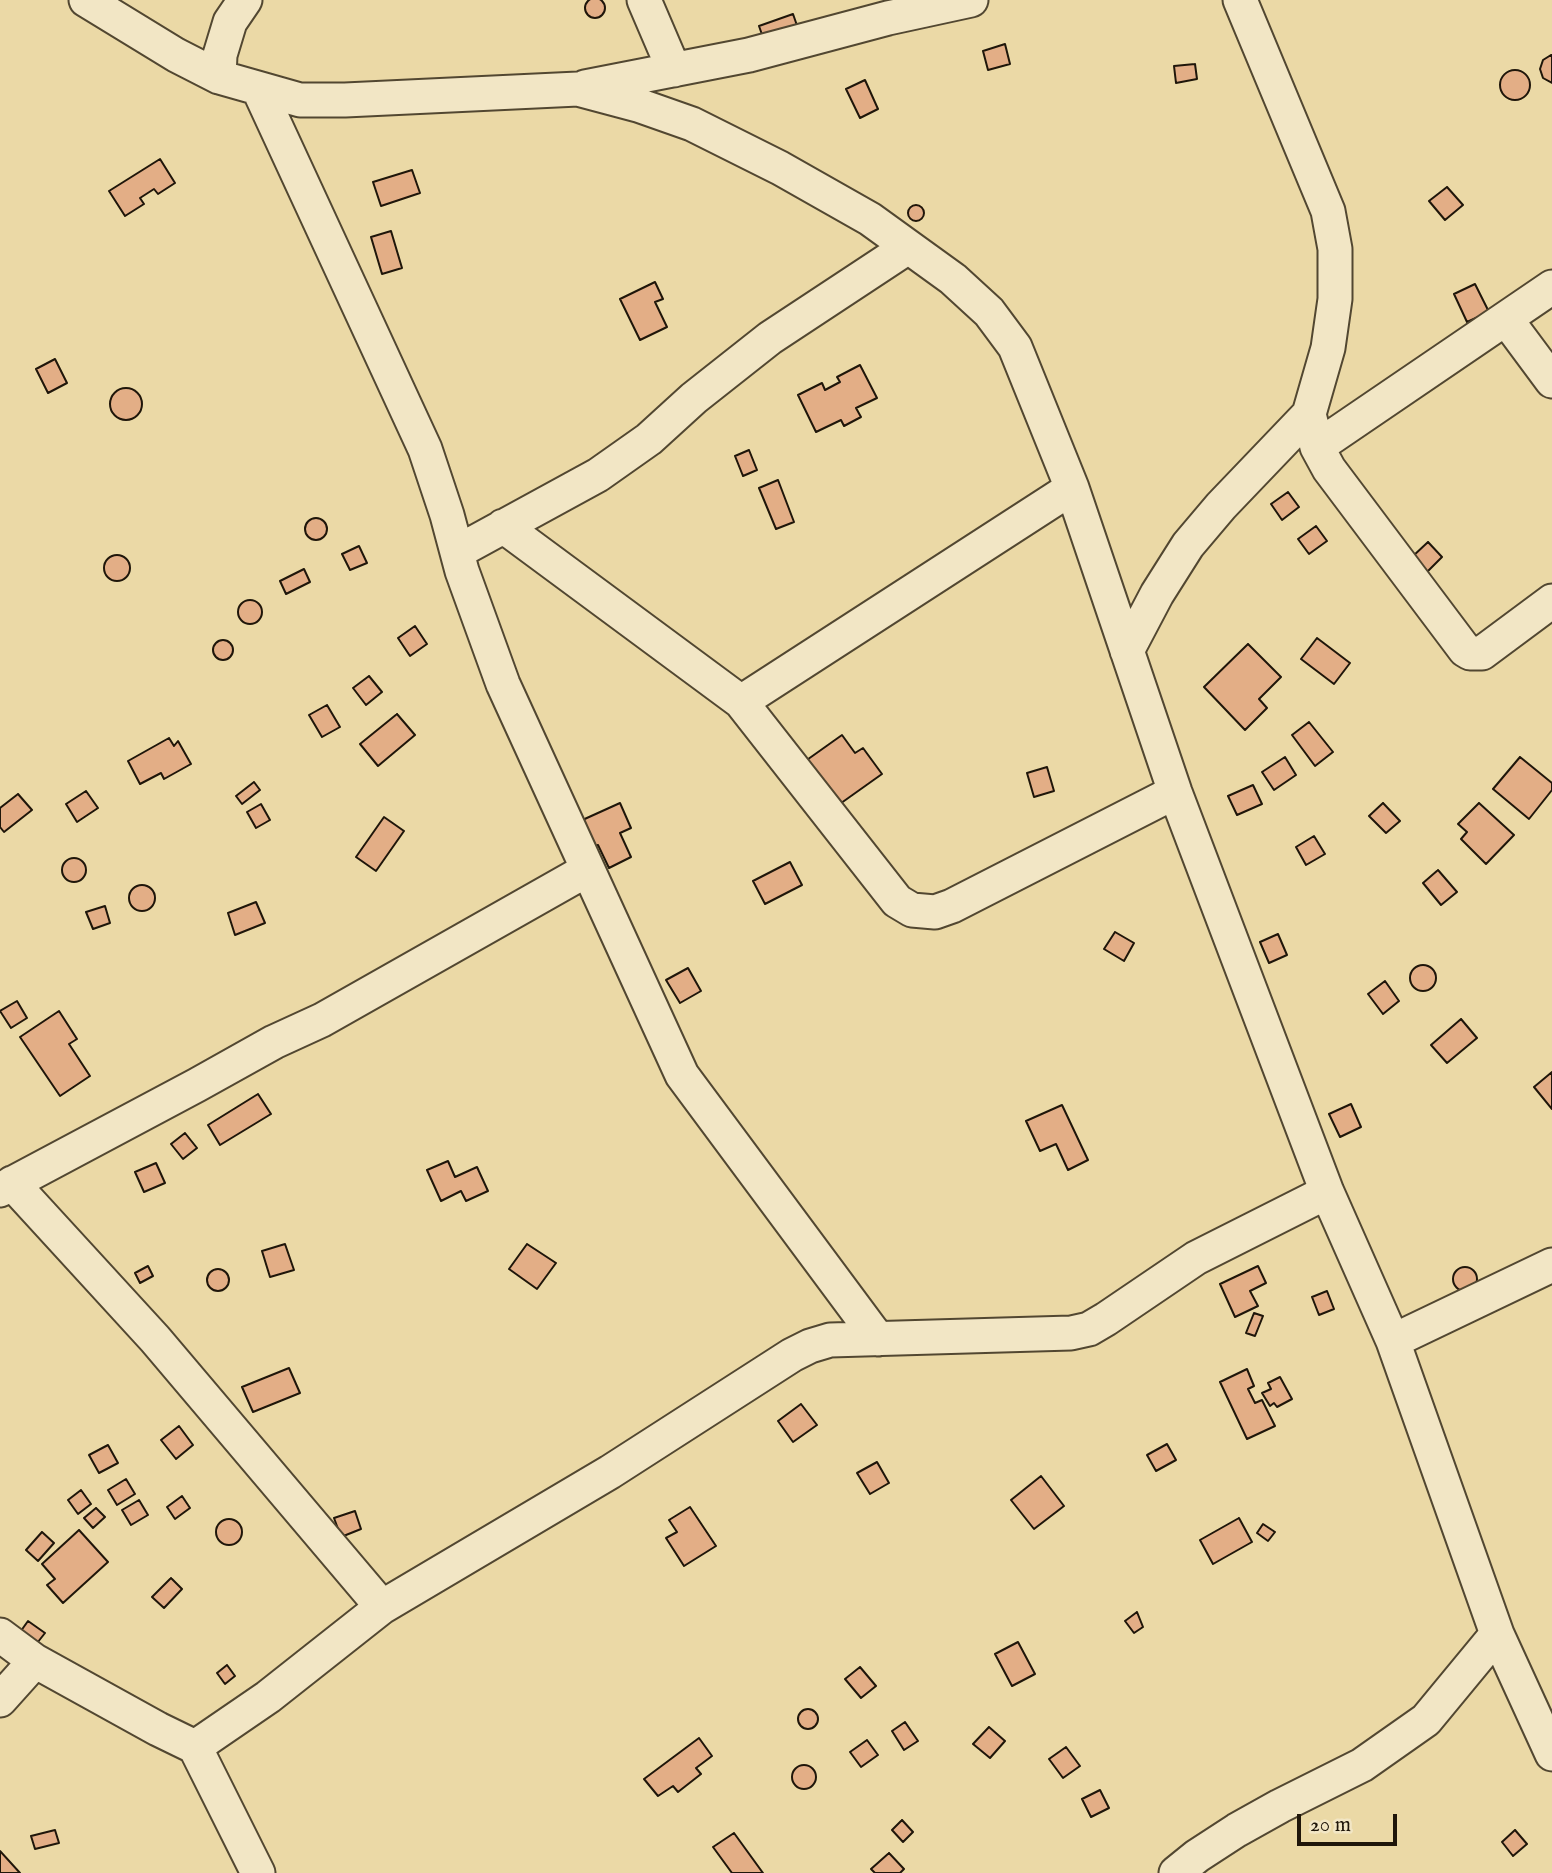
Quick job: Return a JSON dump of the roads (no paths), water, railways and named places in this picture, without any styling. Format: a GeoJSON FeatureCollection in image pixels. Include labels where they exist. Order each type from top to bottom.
{"type":"FeatureCollection","features":[{"type":"Feature","properties":{"kind":"street"},"geometry":{"type":"LineString","coordinates":[[86,0],[176,55],[219,77],[300,100],[578,89],[749,55],[885,9],[971,0]]}},
{"type":"Feature","properties":{"kind":"street"},"geometry":{"type":"LineString","coordinates":[[219,77],[220,55],[230,22],[244,0]]}},
{"type":"Feature","properties":{"kind":"street"},"geometry":{"type":"LineString","coordinates":[[644,0],[674,70]]}},
{"type":"Feature","properties":{"kind":"street"},"geometry":{"type":"LineString","coordinates":[[1127,651],[1157,594],[1188,545],[1220,506],[1309,414],[1328,348],[1335,299],[1335,249],[1328,211],[1240,0]]}},
{"type":"Feature","properties":{"kind":"street"},"geometry":{"type":"LineString","coordinates":[[578,89],[638,105],[692,124],[791,174],[870,219],[953,279],[989,312],[1015,347],[1072,488],[1175,792],[1328,1192],[1393,1341],[1497,1634],[1552,1754]]}},
{"type":"Feature","properties":{"kind":"street"},"geometry":{"type":"LineString","coordinates":[[258,90],[425,449],[503,684],[682,1074],[878,1339]]}},
{"type":"Feature","properties":{"kind":"street"},"geometry":{"type":"LineString","coordinates":[[457,552],[598,475],[649,439],[694,398],[770,338],[908,247]]}},
{"type":"Feature","properties":{"kind":"street"},"geometry":{"type":"LineString","coordinates":[[1317,447],[1552,287]]}},
{"type":"Feature","properties":{"kind":"street"},"geometry":{"type":"LineString","coordinates":[[1506,319],[1552,381]]}},
{"type":"Feature","properties":{"kind":"street"},"geometry":{"type":"LineString","coordinates":[[1309,414],[1317,447],[1329,469],[1465,650],[1475,654],[1482,653],[1552,601]]}},
{"type":"Feature","properties":{"kind":"street"},"geometry":{"type":"LineString","coordinates":[[741,702],[1072,488]]}},
{"type":"Feature","properties":{"kind":"street"},"geometry":{"type":"LineString","coordinates":[[503,526],[741,702],[897,901],[912,911],[935,912],[952,906],[1175,792]]}},
{"type":"Feature","properties":{"kind":"street"},"geometry":{"type":"LineString","coordinates":[[382,1607],[155,1339],[6,1186],[274,1042],[322,1020],[587,870]]}},
{"type":"Feature","properties":{"kind":"street"},"geometry":{"type":"LineString","coordinates":[[195,1747],[268,1697],[382,1607],[610,1472],[810,1346],[830,1340],[1071,1333],[1089,1329],[1196,1258],[1328,1192]]}},
{"type":"Feature","properties":{"kind":"street"},"geometry":{"type":"LineString","coordinates":[[1393,1341],[1552,1265]]}},
{"type":"Feature","properties":{"kind":"street"},"geometry":{"type":"LineString","coordinates":[[1176,1873],[1237,1830],[1362,1765],[1426,1720],[1497,1634]]}},
{"type":"Feature","properties":{"kind":"street"},"geometry":{"type":"LineString","coordinates":[[0,1635],[35,1661],[195,1747],[258,1873]]}},
{"type":"Feature","properties":{"kind":"street"},"geometry":{"type":"LineString","coordinates":[[0,1700],[35,1661]]}}]}
